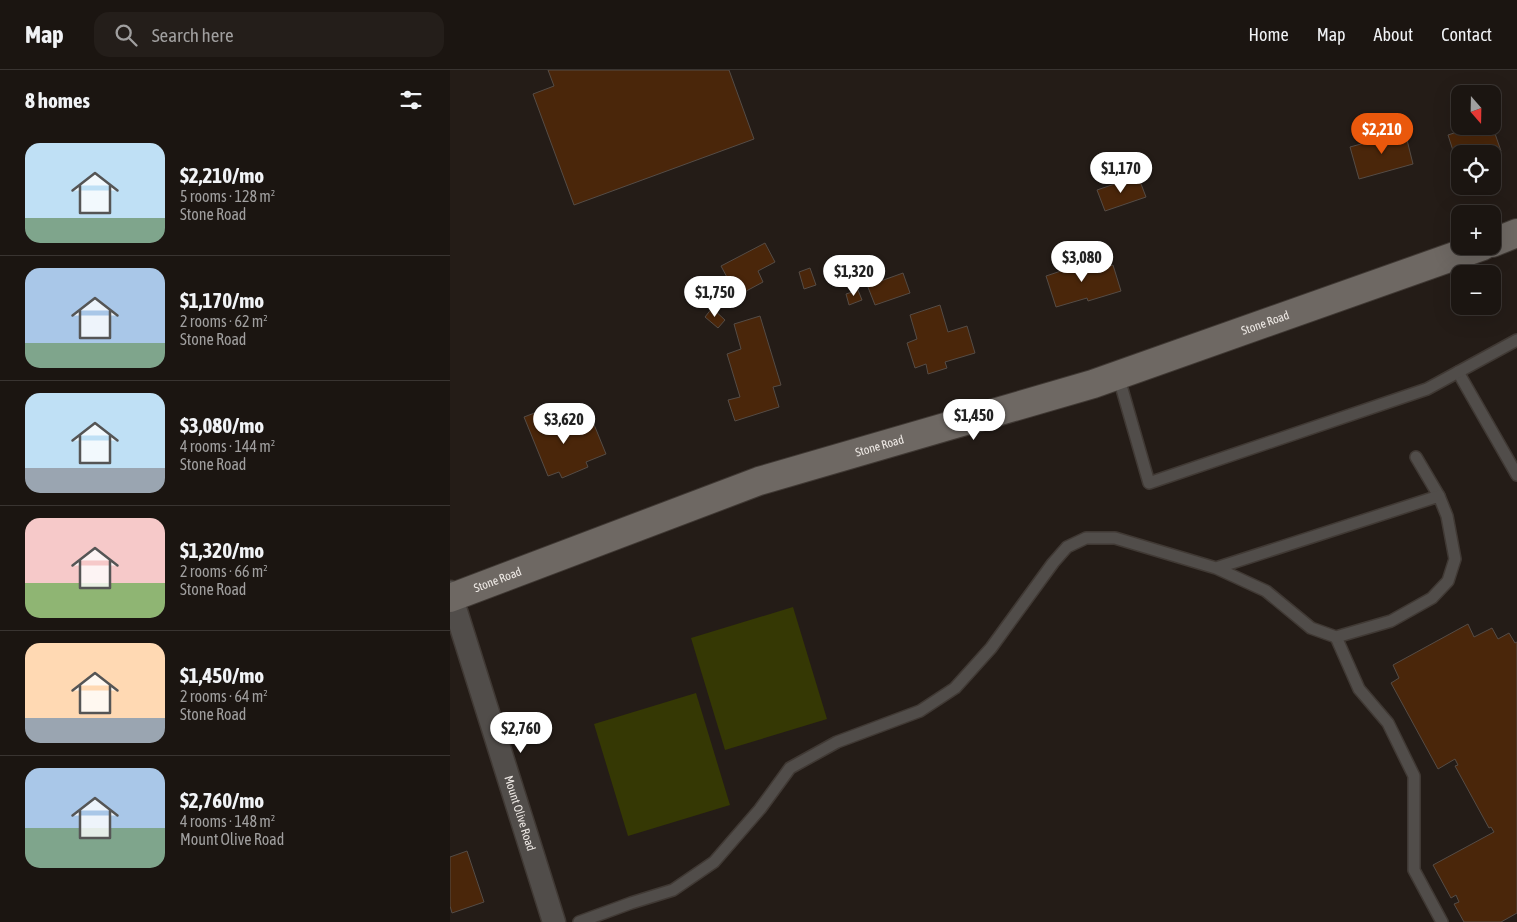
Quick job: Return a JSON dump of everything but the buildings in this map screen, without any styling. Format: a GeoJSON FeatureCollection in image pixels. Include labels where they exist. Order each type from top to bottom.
{"type":"FeatureCollection","features":[{"type":"Feature","properties":{"kind":"street"},"geometry":{"type":"LineString","coordinates":[[1501,239],[1517,233]]}},
{"type":"Feature","properties":{"kind":"street","name":"Stone Road"},"geometry":{"type":"LineString","coordinates":[[451,596],[759,481],[1093,384],[1458,255]]}},
{"type":"Feature","properties":{"kind":"street","name":"Mount Olive Road"},"geometry":{"type":"LineString","coordinates":[[451,596],[554,922]]}},
{"type":"Feature","properties":{"kind":"lane"},"geometry":{"type":"LineString","coordinates":[[1118,375],[1149,483],[1427,389],[1517,340]]}},
{"type":"Feature","properties":{"kind":"lane"},"geometry":{"type":"LineString","coordinates":[[1458,372],[1517,475]]}},
{"type":"Feature","properties":{"kind":"lane"},"geometry":{"type":"LineString","coordinates":[[579,922],[630,903],[673,890],[714,862],[760,809],[790,768],[836,742],[920,711],[955,688],[991,648],[1053,563],[1067,547],[1086,538],[1115,538],[1216,568],[1266,591],[1311,628],[1336,637],[1391,621],[1432,598],[1448,581],[1455,559],[1447,516],[1439,496],[1416,456]]}},
{"type":"Feature","properties":{"kind":"lane"},"geometry":{"type":"LineString","coordinates":[[1216,568],[1439,496]]}},
{"type":"Feature","properties":{"kind":"lane"},"geometry":{"type":"LineString","coordinates":[[1336,637],[1359,689],[1388,723],[1414,776],[1414,870],[1442,922]]}},
{"type":"Feature","properties":{"kind":"shaded area"},"geometry":{"type":"Polygon","coordinates":[[[793,607],[827,719],[725,750],[691,638],[793,607]]]}},
{"type":"Feature","properties":{"kind":"shaded area"},"geometry":{"type":"Polygon","coordinates":[[[696,693],[730,805],[628,836],[594,724],[696,693]]]}}]}
